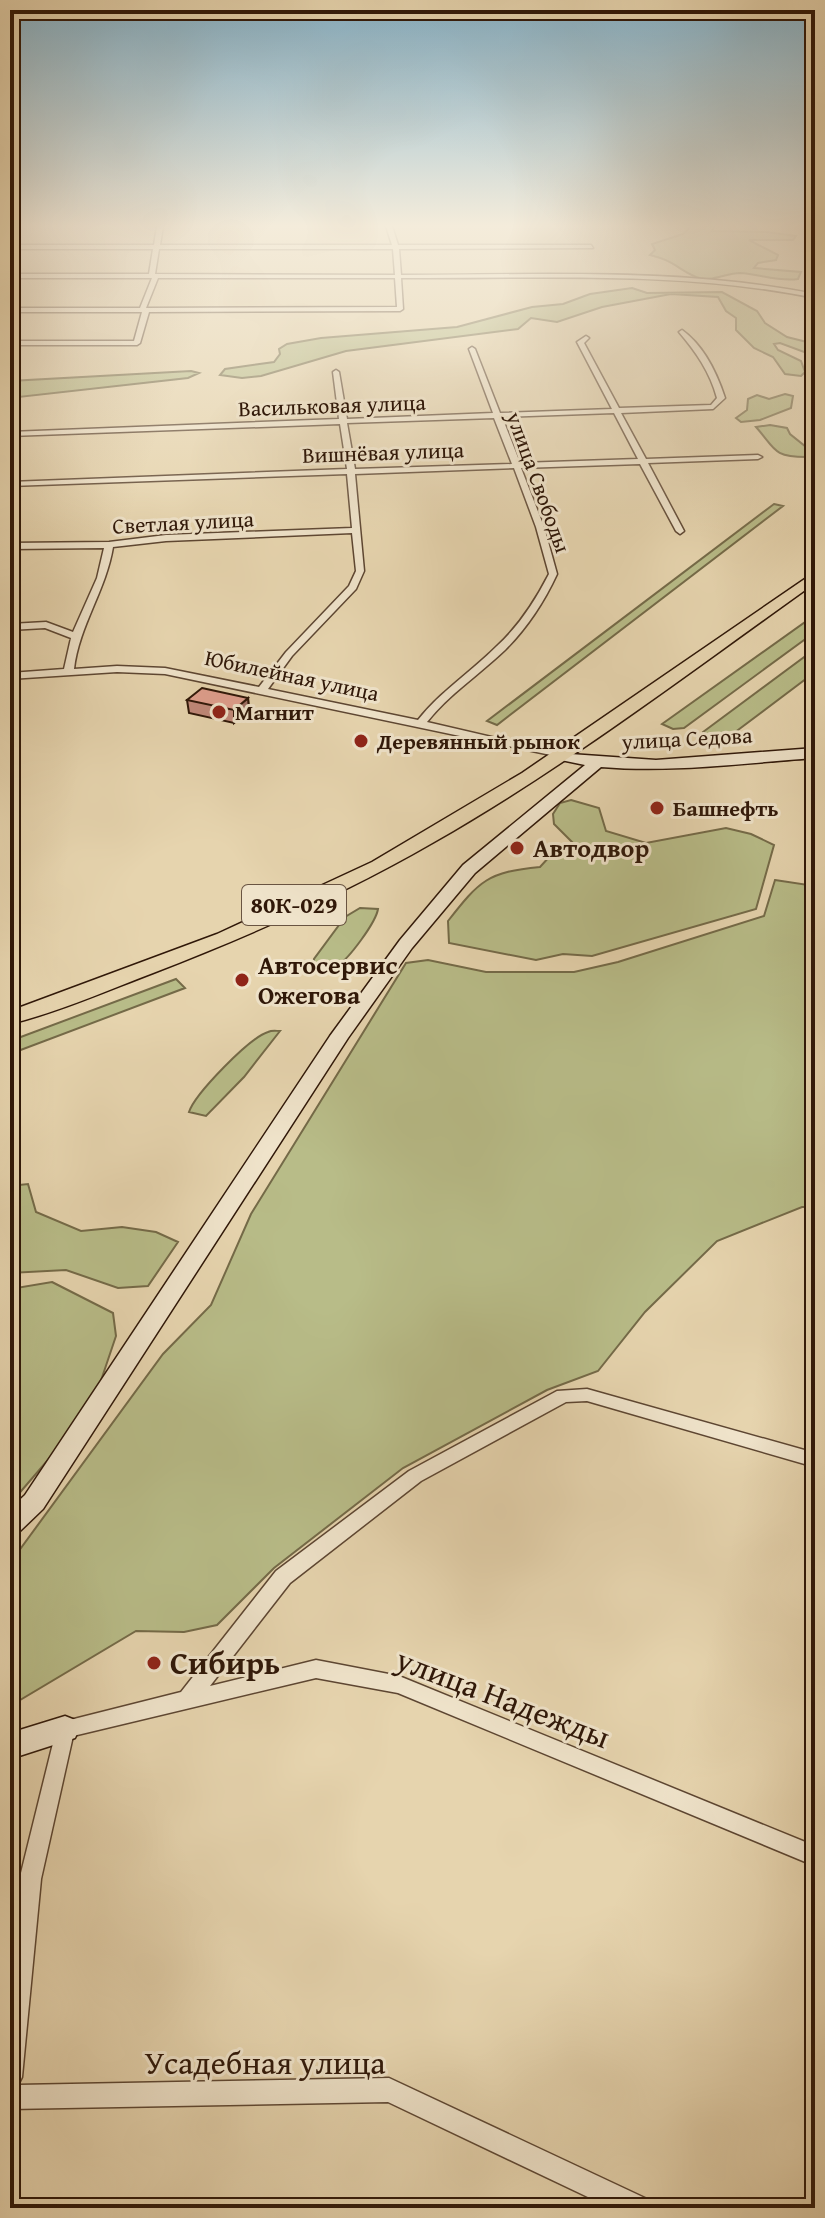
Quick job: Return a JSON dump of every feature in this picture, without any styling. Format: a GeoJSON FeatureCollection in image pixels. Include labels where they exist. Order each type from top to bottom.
{"type":"FeatureCollection","features":[{"type":"Feature","properties":{"kind":"main road","name":"80К-029"},"geometry":{"type":"LineString","coordinates":[[10,1018],[117,981],[225,937],[426,840],[561,756],[815,576]]}},
{"type":"Feature","properties":{"kind":"street"},"geometry":{"type":"LineString","coordinates":[[10,343],[137,343],[140,330]]}},
{"type":"Feature","properties":{"kind":"street","name":"Васильковая улица"},"geometry":{"type":"LineString","coordinates":[[10,434],[713,407],[721,398],[716,377],[701,352],[682,332]]}},
{"type":"Feature","properties":{"kind":"street"},"geometry":{"type":"LineString","coordinates":[[586,338],[580,342],[680,531]]}},
{"type":"Feature","properties":{"kind":"street","name":"улица Свободы"},"geometry":{"type":"LineString","coordinates":[[421,723],[433,707],[514,636],[545,592],[553,574],[540,527],[472,349]]}},
{"type":"Feature","properties":{"kind":"street"},"geometry":{"type":"LineString","coordinates":[[263,689],[289,654],[353,587],[360,571],[358,530],[336,372]]}},
{"type":"Feature","properties":{"kind":"street","name":"Вишнёвая улица"},"geometry":{"type":"LineString","coordinates":[[10,484],[758,457]]}},
{"type":"Feature","properties":{"kind":"street","name":"Светлая улица"},"geometry":{"type":"LineString","coordinates":[[10,546],[109,545],[166,538],[358,530]]}},
{"type":"Feature","properties":{"kind":"street"},"geometry":{"type":"LineString","coordinates":[[69,673],[76,636],[102,581],[109,545]]}},
{"type":"Feature","properties":{"kind":"street"},"geometry":{"type":"LineString","coordinates":[[10,627],[46,625],[76,636]]}},
{"type":"Feature","properties":{"kind":"street","name":"Юбилейная улица"},"geometry":{"type":"LineString","coordinates":[[10,676],[117,669],[165,671],[263,689],[561,756]]}},
{"type":"Feature","properties":{"kind":"street","name":"улица Седова"},"geometry":{"type":"LineString","coordinates":[[561,756],[596,763],[648,765],[815,753]]}},
{"type":"Feature","properties":{"kind":"street"},"geometry":{"type":"LineString","coordinates":[[10,1525],[34,1502],[340,1036],[422,924],[469,869],[596,763]]}},
{"type":"Feature","properties":{"kind":"street"},"geometry":{"type":"LineString","coordinates":[[187,1700],[283,1577],[415,1476],[563,1396],[587,1395],[815,1460]]}},
{"type":"Feature","properties":{"kind":"street","name":"улица Надежды"},"geometry":{"type":"LineString","coordinates":[[65,1729],[316,1669],[399,1685],[815,1856]]}},
{"type":"Feature","properties":{"kind":"street"},"geometry":{"type":"LineString","coordinates":[[10,1746],[65,1729]]}},
{"type":"Feature","properties":{"kind":"street"},"geometry":{"type":"LineString","coordinates":[[10,2077],[30,1879],[65,1729]]}},
{"type":"Feature","properties":{"kind":"street"},"geometry":{"type":"LineString","coordinates":[[10,1899],[30,1879]]}},
{"type":"Feature","properties":{"kind":"street","name":"Усадебная улица"},"geometry":{"type":"LineString","coordinates":[[10,2097],[389,2090],[638,2208]]}},
{"type":"Feature","properties":{"kind":"green space"},"geometry":{"type":"Polygon","coordinates":[[[426,330],[514,330],[346,351],[261,376],[242,378],[220,375],[225,369],[274,362],[280,354],[279,349],[287,344],[321,338],[426,330]]]}},
{"type":"Feature","properties":{"kind":"green space"},"geometry":{"type":"Polygon","coordinates":[[[736,330],[775,330],[787,337],[815,344],[815,356],[780,343],[774,344],[778,350],[801,361],[805,372],[801,376],[785,374],[773,357],[754,348],[736,330]]]}},
{"type":"Feature","properties":{"kind":"green space"},"geometry":{"type":"Polygon","coordinates":[[[199,373],[188,378],[10,398],[10,381],[199,373]]]}},
{"type":"Feature","properties":{"kind":"green space"},"geometry":{"type":"Polygon","coordinates":[[[785,394],[793,396],[791,408],[760,420],[741,422],[736,418],[747,410],[748,399],[757,395],[769,399],[785,394]]]}},
{"type":"Feature","properties":{"kind":"green space"},"geometry":{"type":"Polygon","coordinates":[[[770,425],[787,428],[811,451],[806,457],[795,457],[775,450],[756,427],[770,425]]]}},
{"type":"Feature","properties":{"kind":"green space"},"geometry":{"type":"Polygon","coordinates":[[[774,504],[783,506],[497,725],[487,721],[774,504]]]}},
{"type":"Feature","properties":{"kind":"green space"},"geometry":{"type":"Polygon","coordinates":[[[815,615],[815,632],[684,728],[673,729],[662,724],[815,615]]]}},
{"type":"Feature","properties":{"kind":"green space"},"geometry":{"type":"Polygon","coordinates":[[[815,649],[815,672],[722,742],[706,739],[703,732],[815,649]]]}},
{"type":"Feature","properties":{"kind":"green space"},"geometry":{"type":"Polygon","coordinates":[[[571,800],[599,808],[606,831],[646,843],[726,828],[751,834],[774,845],[756,909],[592,956],[563,954],[536,960],[449,943],[448,921],[486,880],[508,872],[540,867],[551,855],[568,852],[573,843],[554,824],[553,814],[560,803],[571,800]]]}},
{"type":"Feature","properties":{"kind":"green space"},"geometry":{"type":"Polygon","coordinates":[[[775,880],[815,886],[815,1207],[802,1207],[717,1241],[645,1312],[598,1371],[547,1390],[403,1468],[274,1568],[217,1625],[184,1632],[136,1631],[10,1706],[10,1563],[163,1354],[211,1305],[251,1214],[406,963],[428,960],[486,972],[574,972],[618,962],[764,916],[775,880]]]}},
{"type":"Feature","properties":{"kind":"green space"},"geometry":{"type":"Polygon","coordinates":[[[360,908],[378,909],[355,948],[334,967],[325,969],[313,966],[314,959],[345,917],[360,908]]]}},
{"type":"Feature","properties":{"kind":"green space"},"geometry":{"type":"Polygon","coordinates":[[[176,979],[185,988],[10,1054],[10,1041],[176,979]]]}},
{"type":"Feature","properties":{"kind":"green space"},"geometry":{"type":"Polygon","coordinates":[[[280,1031],[244,1077],[206,1116],[189,1112],[201,1093],[236,1055],[259,1036],[280,1031]]]}},
{"type":"Feature","properties":{"kind":"green space"},"geometry":{"type":"Polygon","coordinates":[[[28,1184],[36,1212],[81,1231],[122,1227],[156,1232],[178,1242],[148,1286],[118,1288],[66,1270],[10,1273],[10,1186],[28,1184]]]}},
{"type":"Feature","properties":{"kind":"green space"},"geometry":{"type":"Polygon","coordinates":[[[52,1282],[113,1313],[116,1336],[91,1410],[10,1504],[10,1289],[52,1282]]]}},
{"type":"Feature","properties":{"kind":"building"},"geometry":{"type":"Polygon","coordinates":[[[202,688],[248,698],[234,710],[187,700],[202,688]]]}},
{"type":"Feature","properties":{"kind":"place","name":"Магнит"},"geometry":{"type":"Point","coordinates":[219,712]}},
{"type":"Feature","properties":{"kind":"place","name":"Деревянный рынок"},"geometry":{"type":"Point","coordinates":[361,741]}},
{"type":"Feature","properties":{"kind":"place","name":"Башнефть"},"geometry":{"type":"Point","coordinates":[657,808]}},
{"type":"Feature","properties":{"kind":"place","name":"Автодвор"},"geometry":{"type":"Point","coordinates":[517,848]}},
{"type":"Feature","properties":{"kind":"place","name":"Автосервис Ожегова"},"geometry":{"type":"Point","coordinates":[242,980]}},
{"type":"Feature","properties":{"kind":"place","name":"Сибирь"},"geometry":{"type":"Point","coordinates":[154,1663]}}]}
